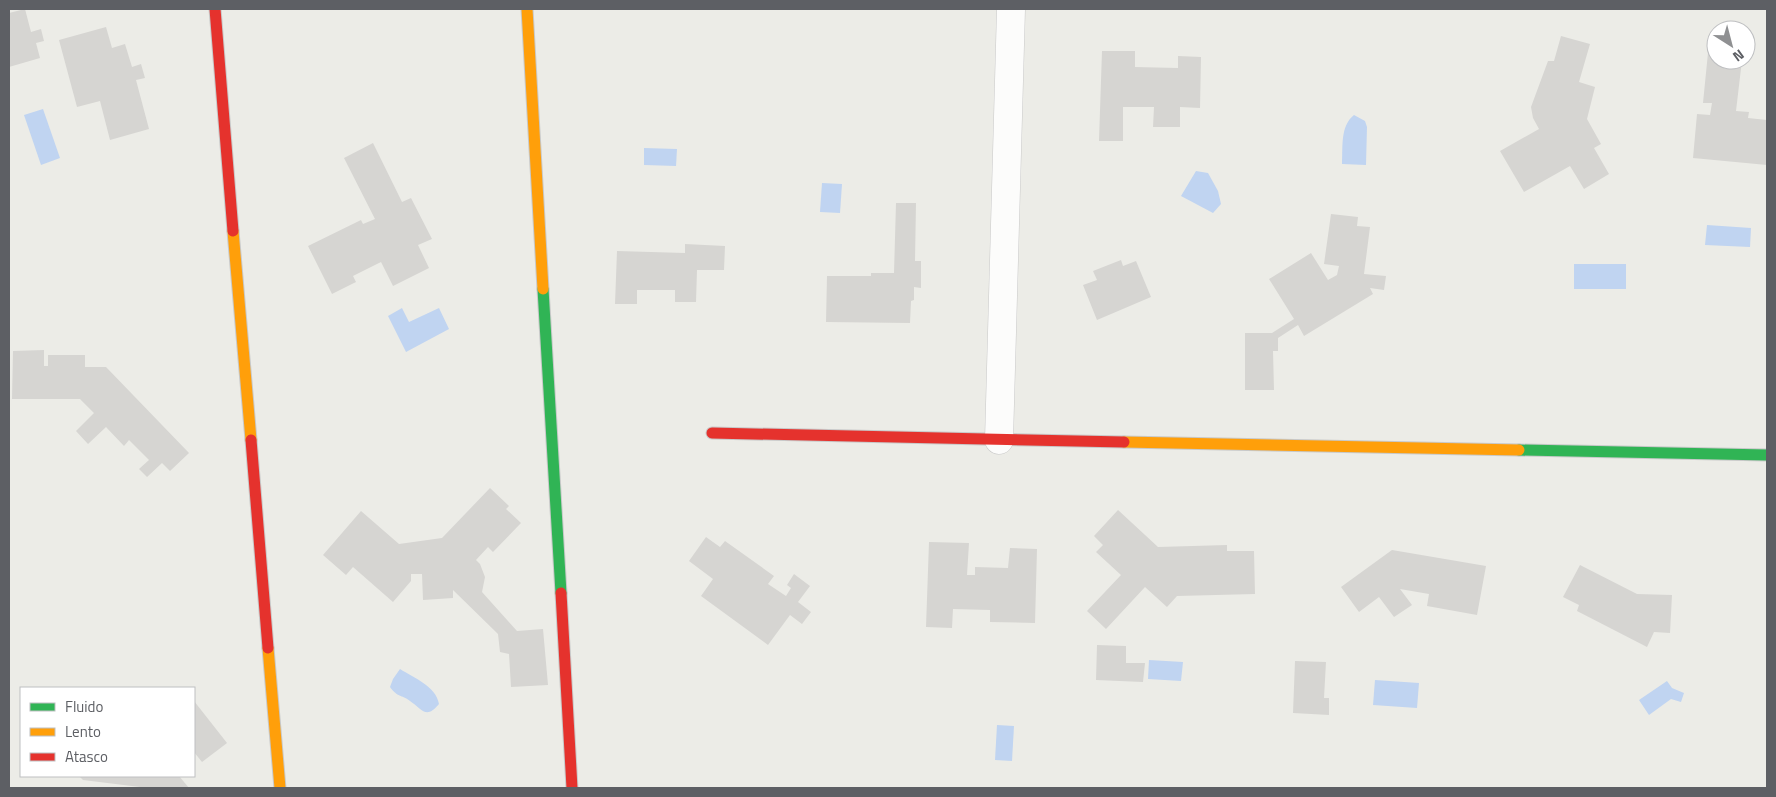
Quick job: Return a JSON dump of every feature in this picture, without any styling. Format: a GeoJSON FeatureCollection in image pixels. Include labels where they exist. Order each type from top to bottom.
{"type":"FeatureCollection","features":[{"type":"Feature","properties":{"kind":"street"},"geometry":{"type":"LineString","coordinates":[[215,9],[280,788]]}},
{"type":"Feature","properties":{"kind":"street"},"geometry":{"type":"LineString","coordinates":[[527,9],[572,788]]}},
{"type":"Feature","properties":{"kind":"street"},"geometry":{"type":"LineString","coordinates":[[999,440],[1011,9]]}},
{"type":"Feature","properties":{"kind":"street"},"geometry":{"type":"LineString","coordinates":[[712,433],[1767,455]]}},
{"type":"Feature","properties":{"kind":"water"},"geometry":{"type":"Polygon","coordinates":[[[43,109],[60,158],[41,165],[24,115],[43,109]]]}},
{"type":"Feature","properties":{"kind":"water"},"geometry":{"type":"Polygon","coordinates":[[[1354,115],[1365,121],[1367,127],[1366,165],[1342,164],[1344,131],[1354,115]]]}},
{"type":"Feature","properties":{"kind":"water"},"geometry":{"type":"Polygon","coordinates":[[[644,148],[677,149],[676,166],[644,165],[644,148]]]}},
{"type":"Feature","properties":{"kind":"water"},"geometry":{"type":"Polygon","coordinates":[[[1196,171],[1208,173],[1218,191],[1221,204],[1213,213],[1181,196],[1196,171]]]}},
{"type":"Feature","properties":{"kind":"water"},"geometry":{"type":"Polygon","coordinates":[[[822,183],[842,184],[840,213],[820,212],[822,183]]]}},
{"type":"Feature","properties":{"kind":"water"},"geometry":{"type":"Polygon","coordinates":[[[1707,225],[1751,228],[1750,247],[1705,245],[1707,225]]]}},
{"type":"Feature","properties":{"kind":"water"},"geometry":{"type":"Polygon","coordinates":[[[1574,264],[1626,264],[1626,289],[1574,289],[1574,264]]]}},
{"type":"Feature","properties":{"kind":"water"},"geometry":{"type":"Polygon","coordinates":[[[402,308],[409,322],[439,308],[449,329],[406,352],[388,316],[402,308]]]}},
{"type":"Feature","properties":{"kind":"water"},"geometry":{"type":"Polygon","coordinates":[[[1149,660],[1183,662],[1181,681],[1148,679],[1149,660]]]}},
{"type":"Feature","properties":{"kind":"water"},"geometry":{"type":"Polygon","coordinates":[[[400,669],[424,683],[434,692],[439,704],[435,709],[424,712],[390,687],[400,669]]]}},
{"type":"Feature","properties":{"kind":"water"},"geometry":{"type":"Polygon","coordinates":[[[1375,680],[1419,683],[1417,708],[1373,705],[1375,680]]]}},
{"type":"Feature","properties":{"kind":"water"},"geometry":{"type":"Polygon","coordinates":[[[1667,681],[1672,688],[1684,693],[1681,702],[1671,699],[1649,715],[1639,700],[1667,681]]]}},
{"type":"Feature","properties":{"kind":"water"},"geometry":{"type":"Polygon","coordinates":[[[997,725],[1014,726],[1012,761],[995,760],[997,725]]]}},
{"type":"Feature","properties":{"kind":"building"},"geometry":{"type":"Polygon","coordinates":[[[25,9],[31,32],[41,29],[44,41],[36,43],[40,58],[9,67],[9,13],[25,9]]]}},
{"type":"Feature","properties":{"kind":"building"},"geometry":{"type":"Polygon","coordinates":[[[106,27],[112,48],[125,44],[132,67],[141,64],[145,78],[136,80],[149,129],[110,140],[100,101],[77,107],[59,40],[106,27]]]}},
{"type":"Feature","properties":{"kind":"building"},"geometry":{"type":"Polygon","coordinates":[[[1561,36],[1590,44],[1579,82],[1595,87],[1587,119],[1601,144],[1594,148],[1609,174],[1584,189],[1570,166],[1524,192],[1500,151],[1539,129],[1533,118],[1531,107],[1548,61],[1554,61],[1561,36]]]}},
{"type":"Feature","properties":{"kind":"building"},"geometry":{"type":"Polygon","coordinates":[[[1102,51],[1135,51],[1135,67],[1178,68],[1178,56],[1201,57],[1200,108],[1180,107],[1180,127],[1153,127],[1154,107],[1123,107],[1123,141],[1099,141],[1102,51]]]}},
{"type":"Feature","properties":{"kind":"building"},"geometry":{"type":"Polygon","coordinates":[[[1706,70],[1741,70],[1736,111],[1749,112],[1748,118],[1767,120],[1767,165],[1693,158],[1697,114],[1710,115],[1712,103],[1703,103],[1706,70]]]}},
{"type":"Feature","properties":{"kind":"building"},"geometry":{"type":"Polygon","coordinates":[[[373,143],[402,202],[411,198],[432,239],[418,245],[429,268],[393,286],[381,262],[353,276],[356,282],[332,294],[308,246],[361,220],[363,224],[375,219],[344,158],[373,143]]]}},
{"type":"Feature","properties":{"kind":"building"},"geometry":{"type":"Polygon","coordinates":[[[896,203],[916,203],[915,261],[921,261],[921,288],[914,287],[910,323],[826,322],[827,276],[871,276],[871,273],[894,273],[896,203]]]}},
{"type":"Feature","properties":{"kind":"building"},"geometry":{"type":"Polygon","coordinates":[[[1331,214],[1358,217],[1357,226],[1370,227],[1364,274],[1386,276],[1384,290],[1370,288],[1373,294],[1304,336],[1298,325],[1278,338],[1278,351],[1273,351],[1274,390],[1245,390],[1245,333],[1272,333],[1294,319],[1269,279],[1311,253],[1328,280],[1337,275],[1339,266],[1324,264],[1331,214]]]}},
{"type":"Feature","properties":{"kind":"building"},"geometry":{"type":"Polygon","coordinates":[[[685,244],[725,246],[724,270],[697,270],[696,302],[675,302],[675,290],[637,290],[637,304],[615,304],[617,251],[685,253],[685,244]]]}},
{"type":"Feature","properties":{"kind":"building"},"geometry":{"type":"Polygon","coordinates":[[[1121,260],[1123,266],[1136,261],[1151,297],[1097,320],[1083,285],[1097,280],[1093,271],[1121,260]]]}},
{"type":"Feature","properties":{"kind":"building"},"geometry":{"type":"Polygon","coordinates":[[[44,350],[44,366],[48,366],[48,355],[85,355],[85,367],[106,367],[189,453],[170,471],[162,463],[147,477],[139,469],[149,460],[129,440],[124,446],[106,427],[88,444],[76,431],[94,413],[80,399],[12,399],[13,351],[44,350]]]}},
{"type":"Feature","properties":{"kind":"building"},"geometry":{"type":"Polygon","coordinates":[[[490,488],[509,506],[506,509],[521,523],[493,552],[488,547],[476,560],[480,564],[485,577],[482,592],[517,631],[543,629],[548,685],[511,687],[509,654],[500,652],[498,634],[453,590],[453,598],[423,600],[422,574],[411,574],[411,581],[393,602],[353,567],[346,575],[323,555],[361,511],[399,544],[442,538],[490,488]]]}},
{"type":"Feature","properties":{"kind":"building"},"geometry":{"type":"Polygon","coordinates":[[[1118,510],[1158,547],[1227,545],[1227,551],[1254,551],[1255,594],[1177,596],[1167,607],[1145,587],[1106,629],[1087,611],[1121,575],[1096,552],[1103,545],[1094,536],[1118,510]]]}},
{"type":"Feature","properties":{"kind":"building"},"geometry":{"type":"Polygon","coordinates":[[[706,537],[720,547],[725,541],[774,576],[768,584],[786,596],[791,588],[787,585],[794,574],[810,586],[798,602],[811,612],[802,624],[790,615],[768,645],[701,596],[713,579],[689,561],[706,537]]]}},
{"type":"Feature","properties":{"kind":"building"},"geometry":{"type":"Polygon","coordinates":[[[929,542],[969,543],[967,575],[975,575],[975,567],[1008,568],[1010,548],[1037,549],[1035,623],[990,622],[990,610],[953,609],[952,628],[926,627],[929,542]]]}},
{"type":"Feature","properties":{"kind":"building"},"geometry":{"type":"Polygon","coordinates":[[[1392,550],[1486,566],[1477,615],[1427,606],[1429,594],[1400,589],[1412,605],[1394,617],[1379,597],[1359,612],[1341,587],[1392,550]]]}},
{"type":"Feature","properties":{"kind":"building"},"geometry":{"type":"Polygon","coordinates":[[[1580,565],[1637,594],[1672,595],[1670,633],[1654,632],[1647,647],[1577,611],[1579,605],[1563,597],[1580,565]]]}},
{"type":"Feature","properties":{"kind":"building"},"geometry":{"type":"Polygon","coordinates":[[[1097,645],[1126,646],[1126,663],[1145,663],[1143,682],[1096,680],[1097,645]]]}},
{"type":"Feature","properties":{"kind":"building"},"geometry":{"type":"Polygon","coordinates":[[[1295,661],[1326,662],[1324,698],[1329,698],[1329,715],[1293,713],[1295,661]]]}},
{"type":"Feature","properties":{"kind":"building"},"geometry":{"type":"Polygon","coordinates":[[[195,702],[227,743],[202,762],[195,753],[195,702]]]}},
{"type":"Feature","properties":{"kind":"building"},"geometry":{"type":"Polygon","coordinates":[[[80,777],[180,777],[189,788],[148,788],[83,780],[80,777]]]}},
{"type":"Feature","properties":{"kind":"traffic: fast"},"geometry":{"type":"LineString","coordinates":[[543,289],[561,593]]}},
{"type":"Feature","properties":{"kind":"traffic: fast"},"geometry":{"type":"LineString","coordinates":[[1519,450],[1767,455]]}},
{"type":"Feature","properties":{"kind":"traffic: slow"},"geometry":{"type":"LineString","coordinates":[[527,9],[543,289]]}},
{"type":"Feature","properties":{"kind":"traffic: slow"},"geometry":{"type":"LineString","coordinates":[[233,231],[251,440]]}},
{"type":"Feature","properties":{"kind":"traffic: slow"},"geometry":{"type":"LineString","coordinates":[[1124,442],[1519,450]]}},
{"type":"Feature","properties":{"kind":"traffic: slow"},"geometry":{"type":"LineString","coordinates":[[268,648],[280,788]]}},
{"type":"Feature","properties":{"kind":"traffic: jam"},"geometry":{"type":"LineString","coordinates":[[215,9],[233,231]]}},
{"type":"Feature","properties":{"kind":"traffic: jam"},"geometry":{"type":"LineString","coordinates":[[712,433],[1124,442]]}},
{"type":"Feature","properties":{"kind":"traffic: jam"},"geometry":{"type":"LineString","coordinates":[[251,440],[268,648]]}},
{"type":"Feature","properties":{"kind":"traffic: jam"},"geometry":{"type":"LineString","coordinates":[[561,593],[572,788]]}}]}
